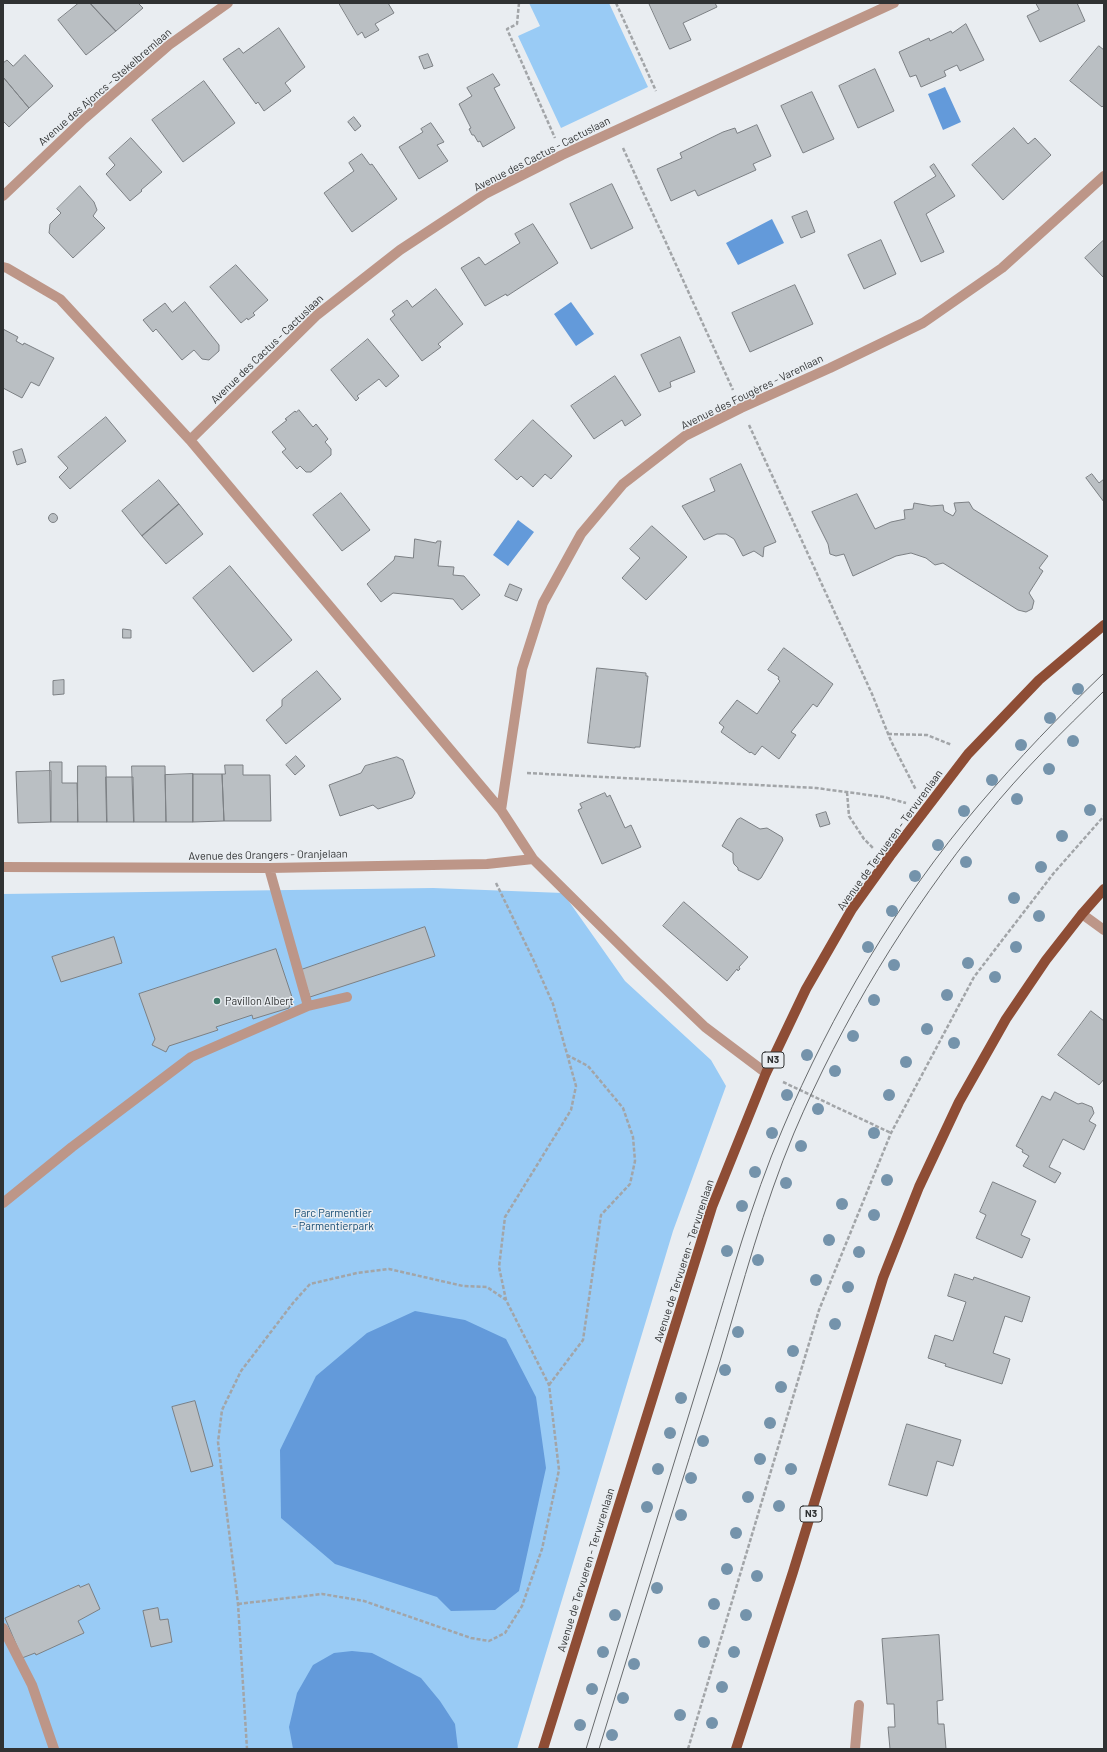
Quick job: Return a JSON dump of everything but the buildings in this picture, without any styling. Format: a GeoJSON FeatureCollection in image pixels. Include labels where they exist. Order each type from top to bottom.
{"type":"FeatureCollection","features":[{"type":"Feature","properties":{"kind":"main road","name":"Avenue de Tervueren - Tervurenlaan"},"geometry":{"type":"LineString","coordinates":[[543,1749],[712,1207],[766,1073],[806,989],[852,910],[926,807],[968,754],[1039,680],[1104,624]]}},
{"type":"Feature","properties":{"kind":"main road","name":"N3"},"geometry":{"type":"LineString","coordinates":[[736,1749],[793,1572],[883,1278],[919,1187],[959,1102],[1006,1019],[1046,960],[1082,914],[1104,889]]}},
{"type":"Feature","properties":{"kind":"street","name":"Avenue des Ajoncs - Stekelbremlaan"},"geometry":{"type":"LineString","coordinates":[[3,196],[84,119],[169,44],[228,3]]}},
{"type":"Feature","properties":{"kind":"street","name":"Avenue des Cactus - Cactuslaan"},"geometry":{"type":"LineString","coordinates":[[190,440],[317,315],[400,250],[485,194],[562,154],[894,3]]}},
{"type":"Feature","properties":{"kind":"street","name":"Avenue des Fougères - Varenlaan"},"geometry":{"type":"LineString","coordinates":[[501,810],[522,669],[543,603],[581,534],[623,484],[685,436],[741,408],[830,368],[923,323],[1002,268],[1104,176]]}},
{"type":"Feature","properties":{"kind":"street"},"geometry":{"type":"LineString","coordinates":[[3,267],[60,298],[190,440],[501,810],[533,859],[636,962],[705,1027],[766,1073]]}},
{"type":"Feature","properties":{"kind":"street","name":"Avenue des Orangers - Oranjelaan"},"geometry":{"type":"LineString","coordinates":[[3,867],[269,868],[487,864],[533,859]]}},
{"type":"Feature","properties":{"kind":"street"},"geometry":{"type":"LineString","coordinates":[[269,868],[308,1006]]}},
{"type":"Feature","properties":{"kind":"street"},"geometry":{"type":"LineString","coordinates":[[1082,914],[1104,930]]}},
{"type":"Feature","properties":{"kind":"street"},"geometry":{"type":"LineString","coordinates":[[3,1203],[72,1147],[192,1057],[308,1006],[347,997]]}},
{"type":"Feature","properties":{"kind":"street"},"geometry":{"type":"LineString","coordinates":[[3,1628],[32,1684],[54,1749]]}},
{"type":"Feature","properties":{"kind":"street"},"geometry":{"type":"LineString","coordinates":[[855,1749],[859,1705]]}},
{"type":"Feature","properties":{"kind":"path"},"geometry":{"type":"LineString","coordinates":[[520,3],[518,24],[507,29],[562,154]]}},
{"type":"Feature","properties":{"kind":"path"},"geometry":{"type":"LineString","coordinates":[[616,3],[664,108]]}},
{"type":"Feature","properties":{"kind":"path"},"geometry":{"type":"LineString","coordinates":[[615,130],[872,694],[888,734],[910,780],[926,807]]}},
{"type":"Feature","properties":{"kind":"path"},"geometry":{"type":"LineString","coordinates":[[888,734],[927,735],[968,754]]}},
{"type":"Feature","properties":{"kind":"path"},"geometry":{"type":"LineString","coordinates":[[507,772],[816,788],[884,797],[926,807]]}},
{"type":"Feature","properties":{"kind":"path"},"geometry":{"type":"LineString","coordinates":[[847,792],[850,816],[864,839],[886,861]]}},
{"type":"Feature","properties":{"kind":"path"},"geometry":{"type":"LineString","coordinates":[[688,1749],[820,1310],[891,1133],[974,977],[1053,874],[1104,816]]}},
{"type":"Feature","properties":{"kind":"path"},"geometry":{"type":"LineString","coordinates":[[238,1604],[322,1594],[364,1601],[471,1638],[489,1641],[505,1633],[522,1606],[542,1549],[559,1470],[549,1385],[506,1300],[499,1267],[505,1217],[571,1110],[576,1086],[553,1004],[487,864]]}},
{"type":"Feature","properties":{"kind":"path"},"geometry":{"type":"LineString","coordinates":[[549,1385],[583,1340],[601,1215],[630,1184],[636,1161],[634,1137],[623,1108],[588,1066],[567,1055]]}},
{"type":"Feature","properties":{"kind":"path"},"geometry":{"type":"LineString","coordinates":[[766,1073],[811,1096],[891,1133]]}},
{"type":"Feature","properties":{"kind":"path"},"geometry":{"type":"LineString","coordinates":[[247,1749],[238,1604],[218,1442],[222,1410],[241,1371],[293,1303],[310,1284],[357,1273],[389,1270],[463,1286],[487,1287],[506,1300]]}},
{"type":"Feature","properties":{"kind":"green space"},"geometry":{"type":"Polygon","coordinates":[[[529,3],[609,3],[648,87],[561,128],[518,36],[540,26],[529,3]]]}},
{"type":"Feature","properties":{"kind":"green space","name":"Parc Parmentier - Parmentierpark"},"geometry":{"type":"Polygon","coordinates":[[[433,888],[563,893],[625,981],[711,1060],[726,1086],[673,1231],[517,1749],[3,1749],[3,894],[433,888]]]}},
{"type":"Feature","properties":{"kind":"shaded area"},"geometry":{"type":"Polygon","coordinates":[[[945,87],[961,122],[943,130],[928,94],[945,87]]]}},
{"type":"Feature","properties":{"kind":"shaded area"},"geometry":{"type":"Polygon","coordinates":[[[772,219],[784,243],[738,265],[726,243],[772,219]]]}},
{"type":"Feature","properties":{"kind":"shaded area"},"geometry":{"type":"Polygon","coordinates":[[[571,302],[594,334],[576,346],[554,314],[571,302]]]}},
{"type":"Feature","properties":{"kind":"shaded area"},"geometry":{"type":"Polygon","coordinates":[[[518,520],[534,532],[508,566],[493,555],[518,520]]]}},
{"type":"Feature","properties":{"kind":"shaded area"},"geometry":{"type":"Polygon","coordinates":[[[415,1311],[465,1320],[506,1339],[536,1397],[546,1468],[519,1591],[495,1610],[451,1611],[437,1597],[335,1564],[281,1518],[280,1450],[316,1376],[367,1333],[415,1311]]]}},
{"type":"Feature","properties":{"kind":"shaded area"},"geometry":{"type":"Polygon","coordinates":[[[352,1651],[372,1653],[421,1678],[440,1701],[455,1724],[458,1749],[293,1749],[289,1727],[297,1693],[313,1665],[334,1653],[352,1651]]]}},
{"type":"Feature","properties":{"kind":"tram line"},"geometry":{"type":"LineString","coordinates":[[586,1749],[751,1213],[771,1156],[822,1043],[868,960],[894,919],[949,842],[1008,771],[1104,673]]}},
{"type":"Feature","properties":{"kind":"tram line"},"geometry":{"type":"LineString","coordinates":[[599,1749],[720,1361],[763,1217],[794,1133],[833,1049],[855,1008],[903,929],[957,853],[1013,784],[1104,691]]}},
{"type":"Feature","properties":{"kind":"place","name":"Pavillon Albert"},"geometry":{"type":"Point","coordinates":[217,1001]}}]}
